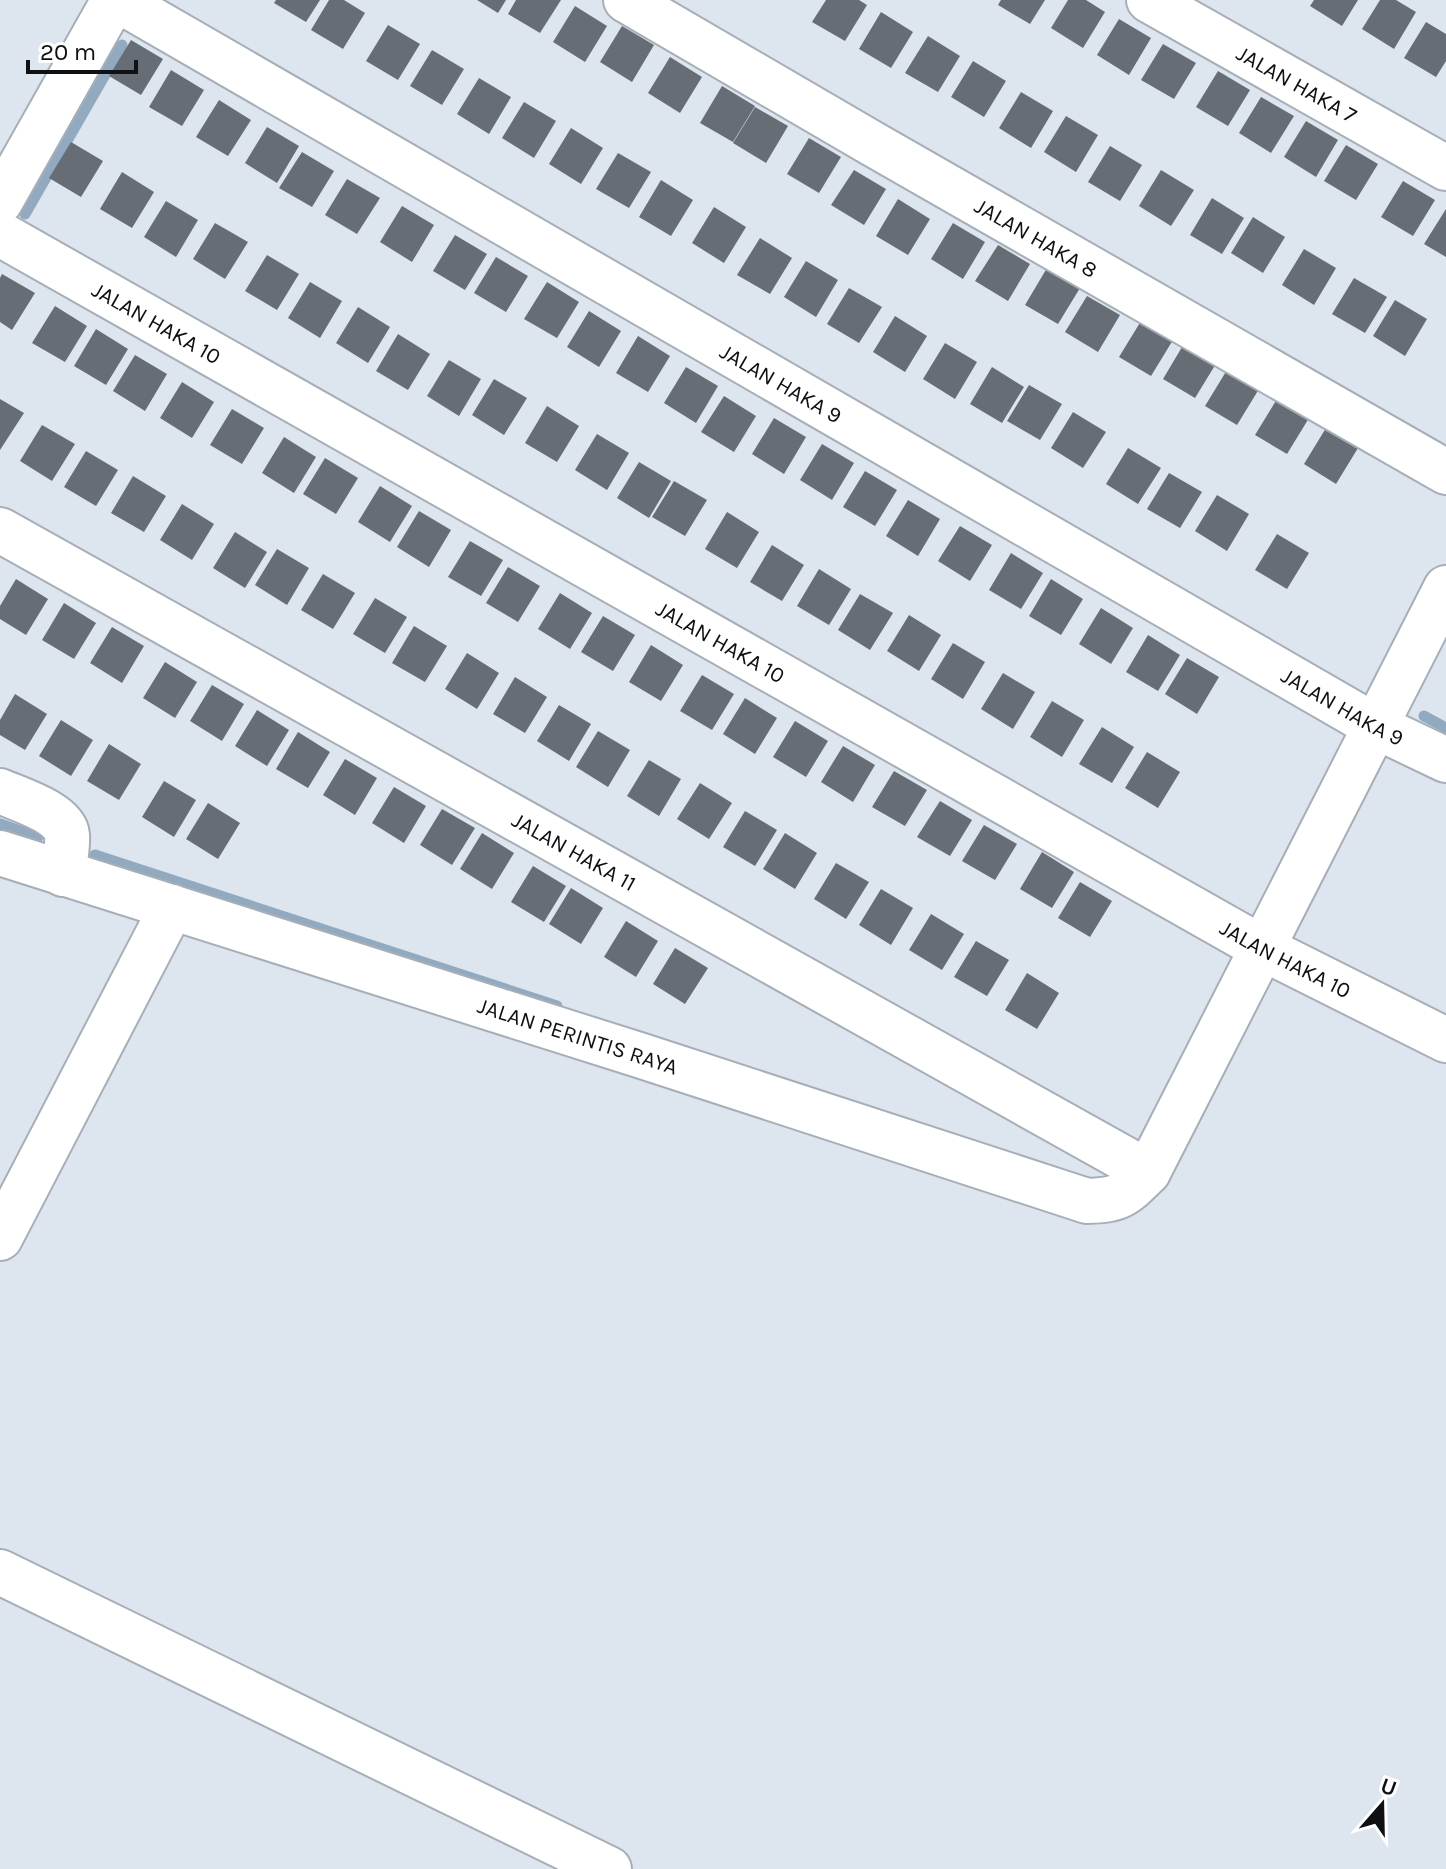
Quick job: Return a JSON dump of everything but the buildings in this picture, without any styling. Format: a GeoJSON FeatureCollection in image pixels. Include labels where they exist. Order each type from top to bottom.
{"type":"FeatureCollection","features":[{"type":"Feature","properties":{"kind":"street"},"geometry":{"type":"LineString","coordinates":[[0,202],[116,0]]}},
{"type":"Feature","properties":{"kind":"street","name":"JALAN HAKA 9"},"geometry":{"type":"LineString","coordinates":[[116,0],[1375,726],[1446,760]]}},
{"type":"Feature","properties":{"kind":"street","name":"JALAN HAKA 8"},"geometry":{"type":"LineString","coordinates":[[626,0],[1446,472]]}},
{"type":"Feature","properties":{"kind":"street","name":"JALAN HAKA 7"},"geometry":{"type":"LineString","coordinates":[[1149,0],[1446,168]]}},
{"type":"Feature","properties":{"kind":"street","name":"JALAN HAKA 10"},"geometry":{"type":"LineString","coordinates":[[0,234],[1264,949],[1446,1040]]}},
{"type":"Feature","properties":{"kind":"street","name":"JALAN HAKA 11"},"geometry":{"type":"LineString","coordinates":[[0,530],[1148,1172]]}},
{"type":"Feature","properties":{"kind":"street"},"geometry":{"type":"LineString","coordinates":[[1148,1172],[1446,588]]}},
{"type":"Feature","properties":{"kind":"street"},"geometry":{"type":"LineString","coordinates":[[0,791],[63,822],[67,835],[63,874]]}},
{"type":"Feature","properties":{"kind":"street","name":"JALAN PERINTIS RAYA"},"geometry":{"type":"LineString","coordinates":[[0,853],[1087,1201],[1114,1200],[1148,1172]]}},
{"type":"Feature","properties":{"kind":"street"},"geometry":{"type":"LineString","coordinates":[[0,1238],[172,907]]}},
{"type":"Feature","properties":{"kind":"street"},"geometry":{"type":"LineString","coordinates":[[0,1572],[609,1869]]}},
{"type":"Feature","properties":{"kind":"waterway"},"geometry":{"type":"LineString","coordinates":[[25,214],[122,45]]}},
{"type":"Feature","properties":{"kind":"waterway"},"geometry":{"type":"LineString","coordinates":[[1424,716],[1446,728]]}},
{"type":"Feature","properties":{"kind":"waterway"},"geometry":{"type":"LineString","coordinates":[[0,824],[38,837]]}},
{"type":"Feature","properties":{"kind":"waterway"},"geometry":{"type":"LineString","coordinates":[[95,855],[557,1006]]}}]}
